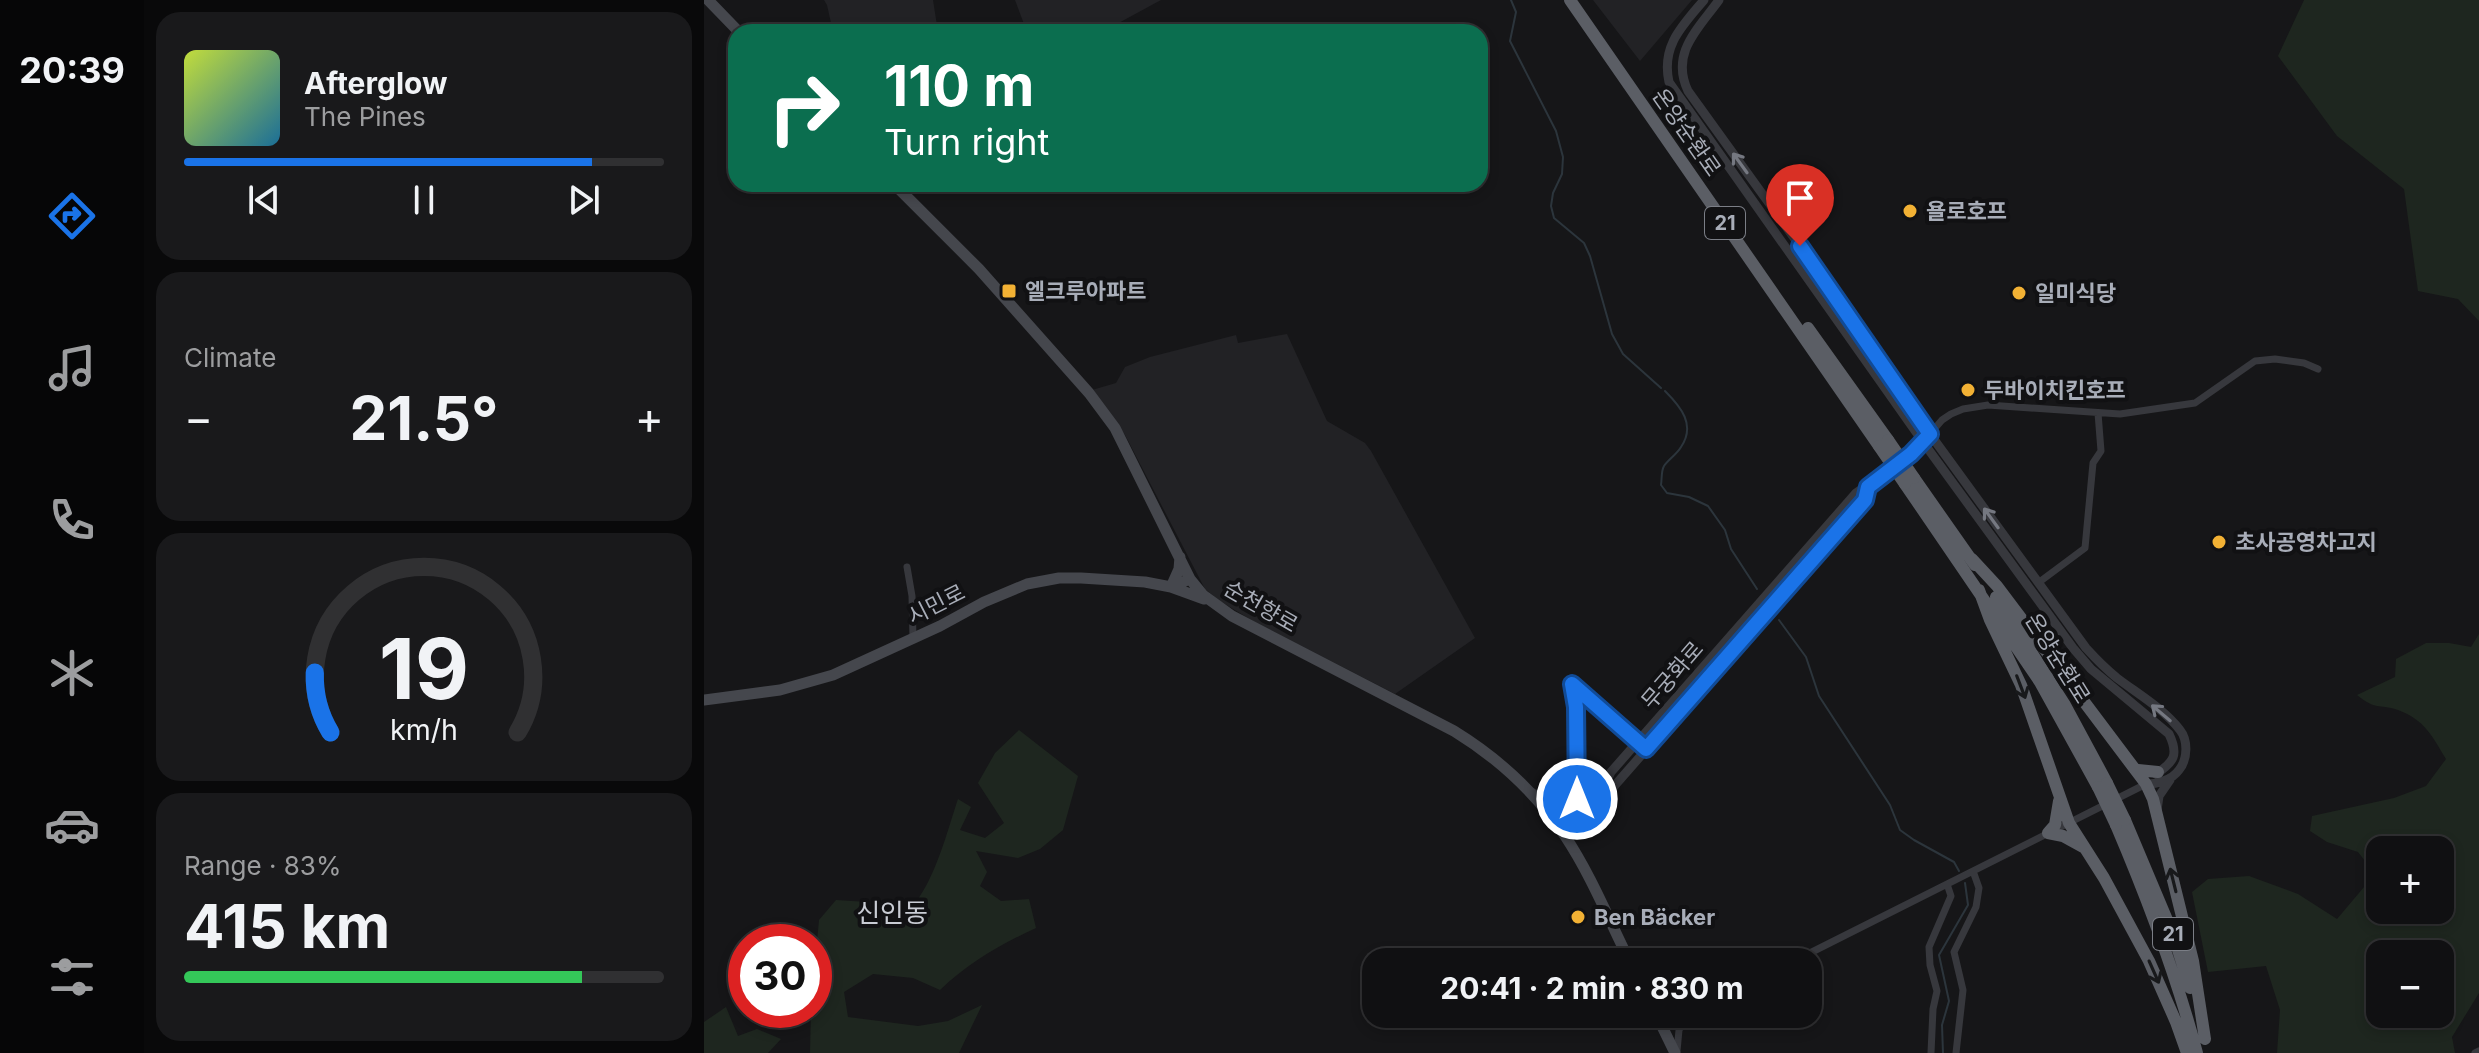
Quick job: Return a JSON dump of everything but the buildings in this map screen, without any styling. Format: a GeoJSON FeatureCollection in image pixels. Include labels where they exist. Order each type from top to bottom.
{"type":"FeatureCollection","features":[{"type":"Feature","properties":{"kind":"highway","name":"온양순환로"},"geometry":{"type":"LineString","coordinates":[[1570,0],[1884,443]]}},
{"type":"Feature","properties":{"kind":"highway","name":"온양순환로"},"geometry":{"type":"LineString","coordinates":[[1579,0],[1884,443]]}},
{"type":"Feature","properties":{"kind":"highway","name":"21"},"geometry":{"type":"LineString","coordinates":[[1884,443],[1910,481]]}},
{"type":"Feature","properties":{"kind":"highway","name":"온양순환로"},"geometry":{"type":"LineString","coordinates":[[1910,481],[1972,559],[2065,705],[2102,785]]}},
{"type":"Feature","properties":{"kind":"highway","name":"온양순환로"},"geometry":{"type":"LineString","coordinates":[[1910,481],[2040,682],[2102,785]]}},
{"type":"Feature","properties":{"kind":"highway"},"geometry":{"type":"LineString","coordinates":[[1972,559],[1997,586],[2146,784],[2193,961],[2205,1039]]}},
{"type":"Feature","properties":{"kind":"highway"},"geometry":{"type":"LineString","coordinates":[[1979,590],[2021,685],[2069,823],[2149,961],[2187,1053]]}},
{"type":"Feature","properties":{"kind":"highway"},"geometry":{"type":"LineString","coordinates":[[2138,770],[2158,772]]}},
{"type":"Feature","properties":{"kind":"highway","name":"21"},"geometry":{"type":"LineString","coordinates":[[2102,785],[2173,934],[2209,1053]]}},
{"type":"Feature","properties":{"kind":"highway"},"geometry":{"type":"LineString","coordinates":[[2060,796],[2055,825],[2048,833],[2063,836],[2086,849]]}},
{"type":"Feature","properties":{"kind":"highway","name":"21"},"geometry":{"type":"LineString","coordinates":[[2120,822],[2161,934],[2197,1053]]}},
{"type":"Feature","properties":{"kind":"main road"},"geometry":{"type":"LineString","coordinates":[[708,0],[731,24]]}},
{"type":"Feature","properties":{"kind":"main road","name":"순천향로"},"geometry":{"type":"LineString","coordinates":[[902,192],[979,269],[1089,393],[1115,428],[1190,579],[1212,602],[1232,616],[1485,750],[1526,789],[1565,837],[1623,948]]}},
{"type":"Feature","properties":{"kind":"main road"},"geometry":{"type":"LineString","coordinates":[[1171,587],[1179,569],[1180,556]]}},
{"type":"Feature","properties":{"kind":"main road","name":"시민로"},"geometry":{"type":"LineString","coordinates":[[704,700],[802,685],[833,675],[1027,584],[1059,578],[1145,582],[1171,587],[1212,602]]}},
{"type":"Feature","properties":{"kind":"main road"},"geometry":{"type":"LineString","coordinates":[[1171,587],[1190,579]]}},
{"type":"Feature","properties":{"kind":"main road"},"geometry":{"type":"LineString","coordinates":[[1663,1028],[1676,1053]]}},
{"type":"Feature","properties":{"kind":"street"},"geometry":{"type":"LineString","coordinates":[[1704,0],[1669,47],[1666,67],[1669,82],[1926,438],[2086,648],[2182,732],[2185,760],[2161,793],[2156,814]]}},
{"type":"Feature","properties":{"kind":"street"},"geometry":{"type":"LineString","coordinates":[[1719,0],[1686,45],[1681,76],[1684,83],[2073,648],[2091,669],[2169,734],[2173,743],[2173,760],[2146,784],[1820,948]]}},
{"type":"Feature","properties":{"kind":"street"},"geometry":{"type":"LineString","coordinates":[[1926,438],[1942,420],[1963,409],[1988,405],[2120,414],[2195,403],[2255,361],[2275,359],[2304,363],[2318,369]]}},
{"type":"Feature","properties":{"kind":"street"},"geometry":{"type":"LineString","coordinates":[[2038,583],[2085,548],[2093,463],[2101,451],[2098,413]]}},
{"type":"Feature","properties":{"kind":"street","name":"무궁화로"},"geometry":{"type":"LineString","coordinates":[[1565,837],[1607,782],[1611,772],[1856,493],[1911,454],[1926,438]]}},
{"type":"Feature","properties":{"kind":"street","name":"무궁화로"},"geometry":{"type":"LineString","coordinates":[[1565,837],[1581,824],[1865,500],[1868,487]]}},
{"type":"Feature","properties":{"kind":"street"},"geometry":{"type":"LineString","coordinates":[[907,567],[912,596],[913,639]]}},
{"type":"Feature","properties":{"kind":"street"},"geometry":{"type":"LineString","coordinates":[[1577,799],[1576,707],[1572,684],[1646,749]]}},
{"type":"Feature","properties":{"kind":"street"},"geometry":{"type":"LineString","coordinates":[[1526,789],[1556,802],[1577,799],[1594,790],[1611,772]]}},
{"type":"Feature","properties":{"kind":"street"},"geometry":{"type":"LineString","coordinates":[[2146,784],[2156,784],[2175,775]]}},
{"type":"Feature","properties":{"kind":"street"},"geometry":{"type":"LineString","coordinates":[[1956,1053],[1963,990],[1954,952],[1976,907],[1979,888],[1973,871]]}},
{"type":"Feature","properties":{"kind":"street"},"geometry":{"type":"LineString","coordinates":[[1931,1053],[1937,991],[1929,947],[1951,896],[1947,884]]}},
{"type":"Feature","properties":{"kind":"street"},"geometry":{"type":"LineString","coordinates":[[1676,1053],[1680,1028]]}},
{"type":"Feature","properties":{"kind":"shaded area"},"geometry":{"type":"Polygon","coordinates":[[[824,0],[933,0],[937,24],[831,24],[824,0]]]}},
{"type":"Feature","properties":{"kind":"shaded area"},"geometry":{"type":"Polygon","coordinates":[[[1015,0],[1161,0],[1117,24],[1024,24],[1015,0]]]}},
{"type":"Feature","properties":{"kind":"shaded area"},"geometry":{"type":"Polygon","coordinates":[[[1593,0],[1692,0],[1640,61],[1593,0]]]}},
{"type":"Feature","properties":{"kind":"shaded area"},"geometry":{"type":"Polygon","coordinates":[[[2304,0],[2479,0],[2479,321],[2458,299],[2418,291],[2404,189],[2337,136],[2278,56],[2304,0]]]}},
{"type":"Feature","properties":{"kind":"shaded area"},"geometry":{"type":"Polygon","coordinates":[[[1287,334],[1327,421],[1365,443],[1371,451],[1475,638],[1395,694],[1253,621],[1205,589],[1125,435],[1092,390],[1116,383],[1125,367],[1150,357],[1236,335],[1238,343],[1287,334]]]}},
{"type":"Feature","properties":{"kind":"shaded area"},"geometry":{"type":"Polygon","coordinates":[[[2479,634],[2479,993],[2452,1037],[2455,1053],[2277,1053],[2280,1010],[2266,966],[2208,972],[2192,892],[2208,879],[2249,876],[2298,894],[2337,919],[2366,885],[2366,924],[2454,924],[2454,836],[2366,836],[2366,862],[2358,852],[2327,842],[2310,831],[2312,816],[2394,798],[2426,786],[2446,759],[2427,730],[2415,719],[2398,710],[2373,705],[2357,695],[2395,677],[2396,659],[2426,643],[2471,647],[2479,634]]]}},
{"type":"Feature","properties":{"kind":"shaded area"},"geometry":{"type":"Polygon","coordinates":[[[1019,730],[1078,776],[1063,830],[1040,849],[1018,858],[976,851],[987,872],[980,886],[1001,901],[1029,899],[1036,928],[985,955],[940,990],[913,978],[873,974],[844,992],[848,1017],[918,1026],[948,1021],[982,1005],[959,1053],[810,1053],[811,1028],[832,1028],[832,924],[819,924],[819,920],[836,900],[868,902],[873,921],[898,917],[909,909],[936,865],[958,799],[971,807],[960,830],[985,838],[1004,823],[978,783],[995,753],[1019,730]]]}},
{"type":"Feature","properties":{"kind":"shaded area"},"geometry":{"type":"Polygon","coordinates":[[[726,1007],[728,1028],[735,1028],[738,1036],[757,1029],[781,1039],[768,1053],[704,1053],[704,1022],[726,1007]]]}},
{"type":"Feature","properties":{"kind":"waterway"},"geometry":{"type":"LineString","coordinates":[[1511,0],[1516,12],[1510,41],[1556,131],[1563,157],[1562,174],[1551,206],[1554,218],[1584,243],[1612,334],[1623,354],[1661,388]]}},
{"type":"Feature","properties":{"kind":"waterway"},"geometry":{"type":"LineString","coordinates":[[1665,391],[1685,417],[1687,431],[1679,450],[1664,466],[1661,485],[1667,493],[1689,497],[1708,506],[1725,530],[1731,549],[1757,589]]}},
{"type":"Feature","properties":{"kind":"waterway"},"geometry":{"type":"LineString","coordinates":[[1779,620],[1806,657],[1819,696],[1890,805],[1900,830],[1954,862],[1959,871]]}},
{"type":"Feature","properties":{"kind":"waterway"},"geometry":{"type":"LineString","coordinates":[[1943,1053],[1942,1025],[1949,1001],[1939,955],[1968,905],[1965,883]]}},
{"type":"Feature","properties":{"kind":"place","name":"욜로호프"},"geometry":{"type":"Point","coordinates":[1910,211]}},
{"type":"Feature","properties":{"kind":"place","name":"엘크루아파트"},"geometry":{"type":"Point","coordinates":[1009,291]}},
{"type":"Feature","properties":{"kind":"place","name":"일미식당"},"geometry":{"type":"Point","coordinates":[2019,293]}},
{"type":"Feature","properties":{"kind":"place","name":"두바이치킨호프"},"geometry":{"type":"Point","coordinates":[1968,390]}},
{"type":"Feature","properties":{"kind":"place","name":"초사공영차고지"},"geometry":{"type":"Point","coordinates":[2219,542]}},
{"type":"Feature","properties":{"kind":"place","name":"Ben Bäcker"},"geometry":{"type":"Point","coordinates":[1578,917]}},
{"type":"Feature","properties":{"kind":"district","name":"신인동"},"geometry":{"type":"Point","coordinates":[892,912]}},
{"type":"Feature","properties":{"kind":"route"},"geometry":{"type":"LineString","coordinates":[[1577,799],[1576,707],[1572,684],[1646,749],[1865,500],[1868,487],[1911,454],[1930,434],[1800,246]]}}]}
